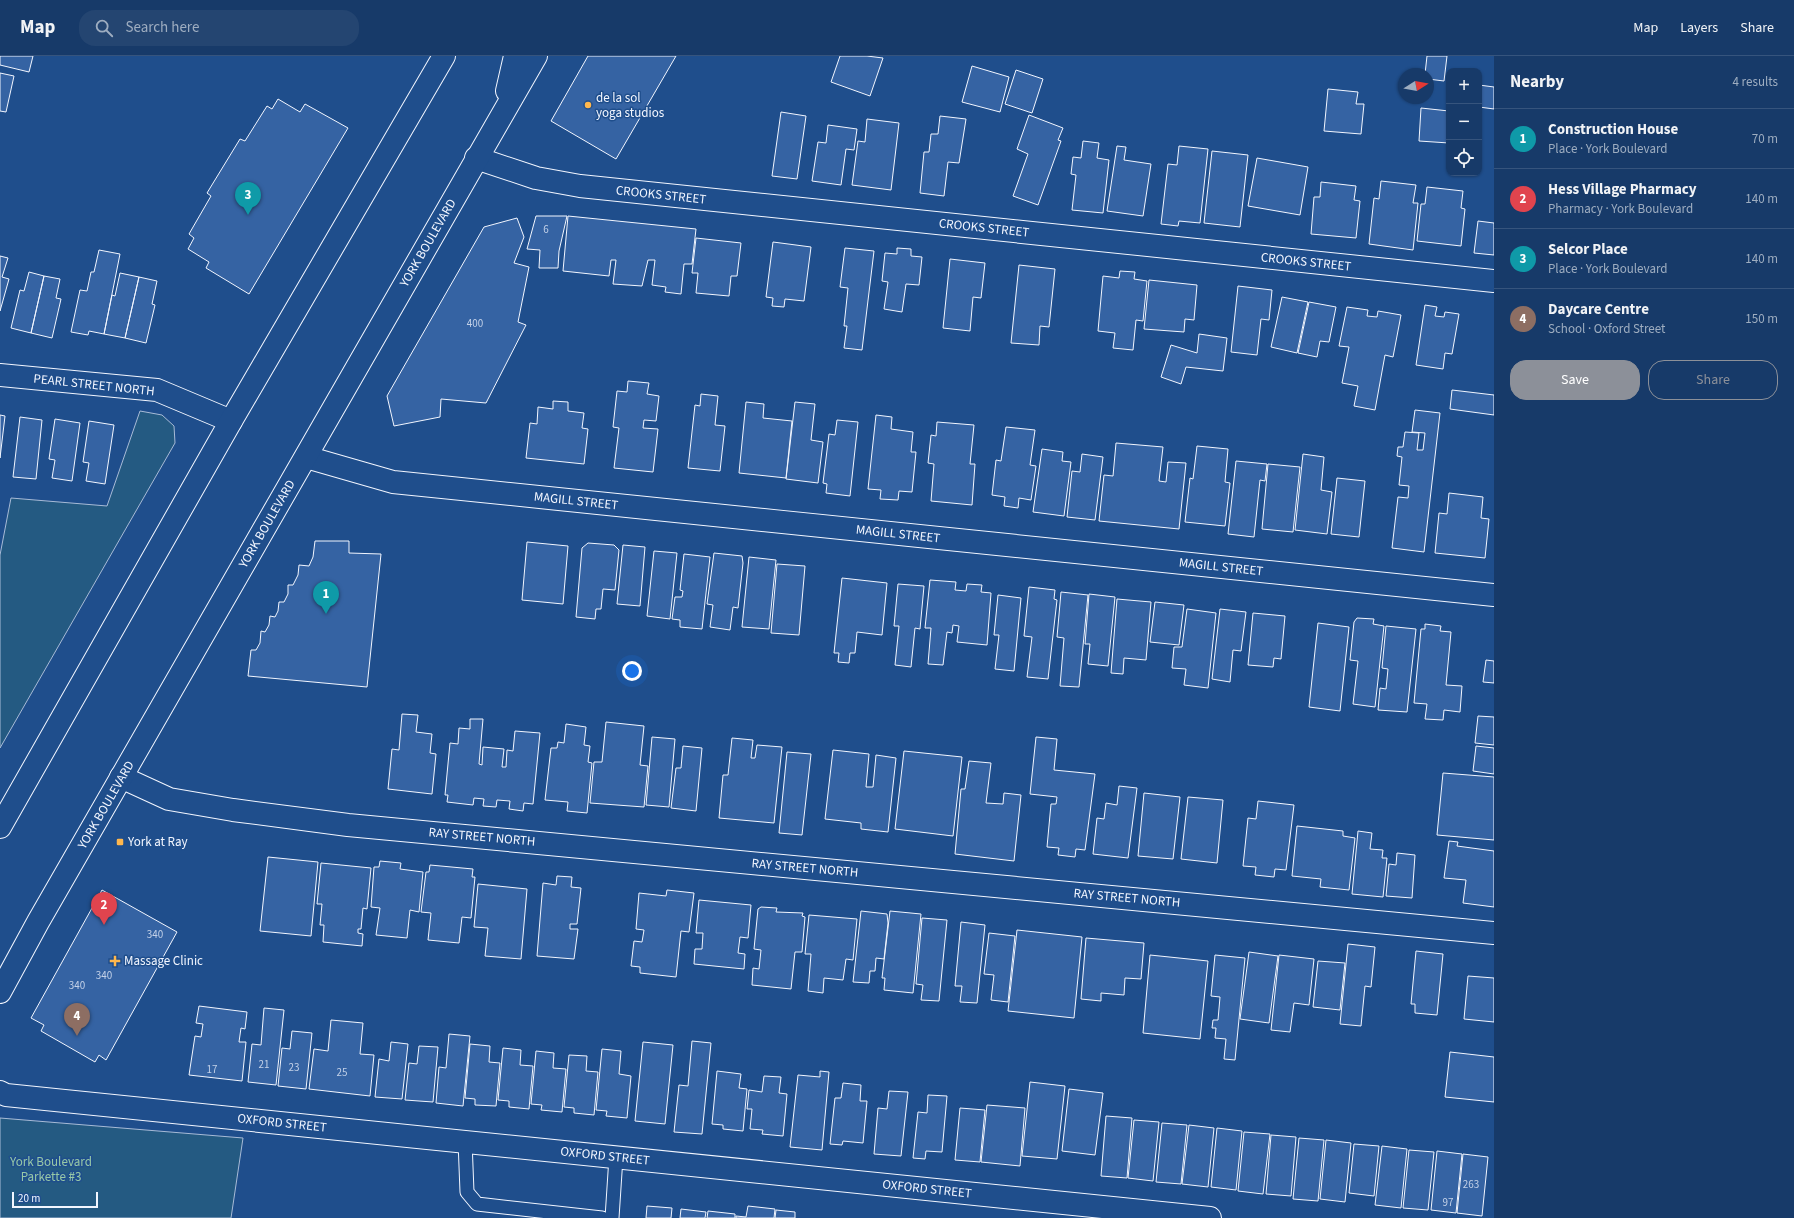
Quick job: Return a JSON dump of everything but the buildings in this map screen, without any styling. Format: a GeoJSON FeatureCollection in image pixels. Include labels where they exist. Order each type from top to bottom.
{"type":"FeatureCollection","features":[{"type":"Feature","properties":{"kind":"street"},"geometry":{"type":"LineString","coordinates":[[0,827],[231,421],[444,56]]}},
{"type":"Feature","properties":{"kind":"street"},"geometry":{"type":"LineString","coordinates":[[502,114],[516,56]]}},
{"type":"Feature","properties":{"kind":"street","name":"YORK BOULEVARD"},"geometry":{"type":"LineString","coordinates":[[0,992],[121,777],[536,56]]}},
{"type":"Feature","properties":{"kind":"street","name":"CROOKS STREET"},"geometry":{"type":"LineString","coordinates":[[476,158],[536,178],[580,186],[1494,281]]}},
{"type":"Feature","properties":{"kind":"street","name":"PEARL STREET NORTH"},"geometry":{"type":"LineString","coordinates":[[0,375],[157,390],[231,421]]}},
{"type":"Feature","properties":{"kind":"street","name":"MAGILL STREET"},"geometry":{"type":"LineString","coordinates":[[306,457],[393,482],[1494,595]]}},
{"type":"Feature","properties":{"kind":"street","name":"RAY STREET NORTH"},"geometry":{"type":"LineString","coordinates":[[121,777],[169,799],[233,810],[348,825],[1494,933]]}},
{"type":"Feature","properties":{"kind":"street","name":"OXFORD STREET"},"geometry":{"type":"LineString","coordinates":[[0,1092],[6,1095],[1210,1218]]}},
{"type":"Feature","properties":{"kind":"lane"},"geometry":{"type":"LineString","coordinates":[[465,1142],[467,1192],[477,1204],[602,1218]]}},
{"type":"Feature","properties":{"kind":"lane"},"geometry":{"type":"LineString","coordinates":[[612,1218],[616,1157]]}},
{"type":"Feature","properties":{"kind":"green space"},"geometry":{"type":"Polygon","coordinates":[[[140,411],[162,415],[174,426],[175,443],[0,748],[0,555],[11,498],[107,506],[140,411]]]}},
{"type":"Feature","properties":{"kind":"green space","name":"York Boulevard Parkette #3"},"geometry":{"type":"Polygon","coordinates":[[[0,1118],[243,1138],[231,1218],[0,1218],[0,1118]]]}},
{"type":"Feature","properties":{"kind":"place","name":"de la sol yoga studios"},"geometry":{"type":"Point","coordinates":[588,105]}},
{"type":"Feature","properties":{"kind":"place","name":"Selcor Place"},"geometry":{"type":"Point","coordinates":[248,215]}},
{"type":"Feature","properties":{"kind":"place","name":"Construction House"},"geometry":{"type":"Point","coordinates":[326,614]}},
{"type":"Feature","properties":{"kind":"place","name":"York at Ray"},"geometry":{"type":"Point","coordinates":[120,842]}},
{"type":"Feature","properties":{"kind":"place","name":"Hess Village Pharmacy"},"geometry":{"type":"Point","coordinates":[104,925]}},
{"type":"Feature","properties":{"kind":"place","name":"Massage Clinic"},"geometry":{"type":"Point","coordinates":[115,961]}},
{"type":"Feature","properties":{"kind":"place","name":"Daycare Centre"},"geometry":{"type":"Point","coordinates":[77,1036]}}]}
